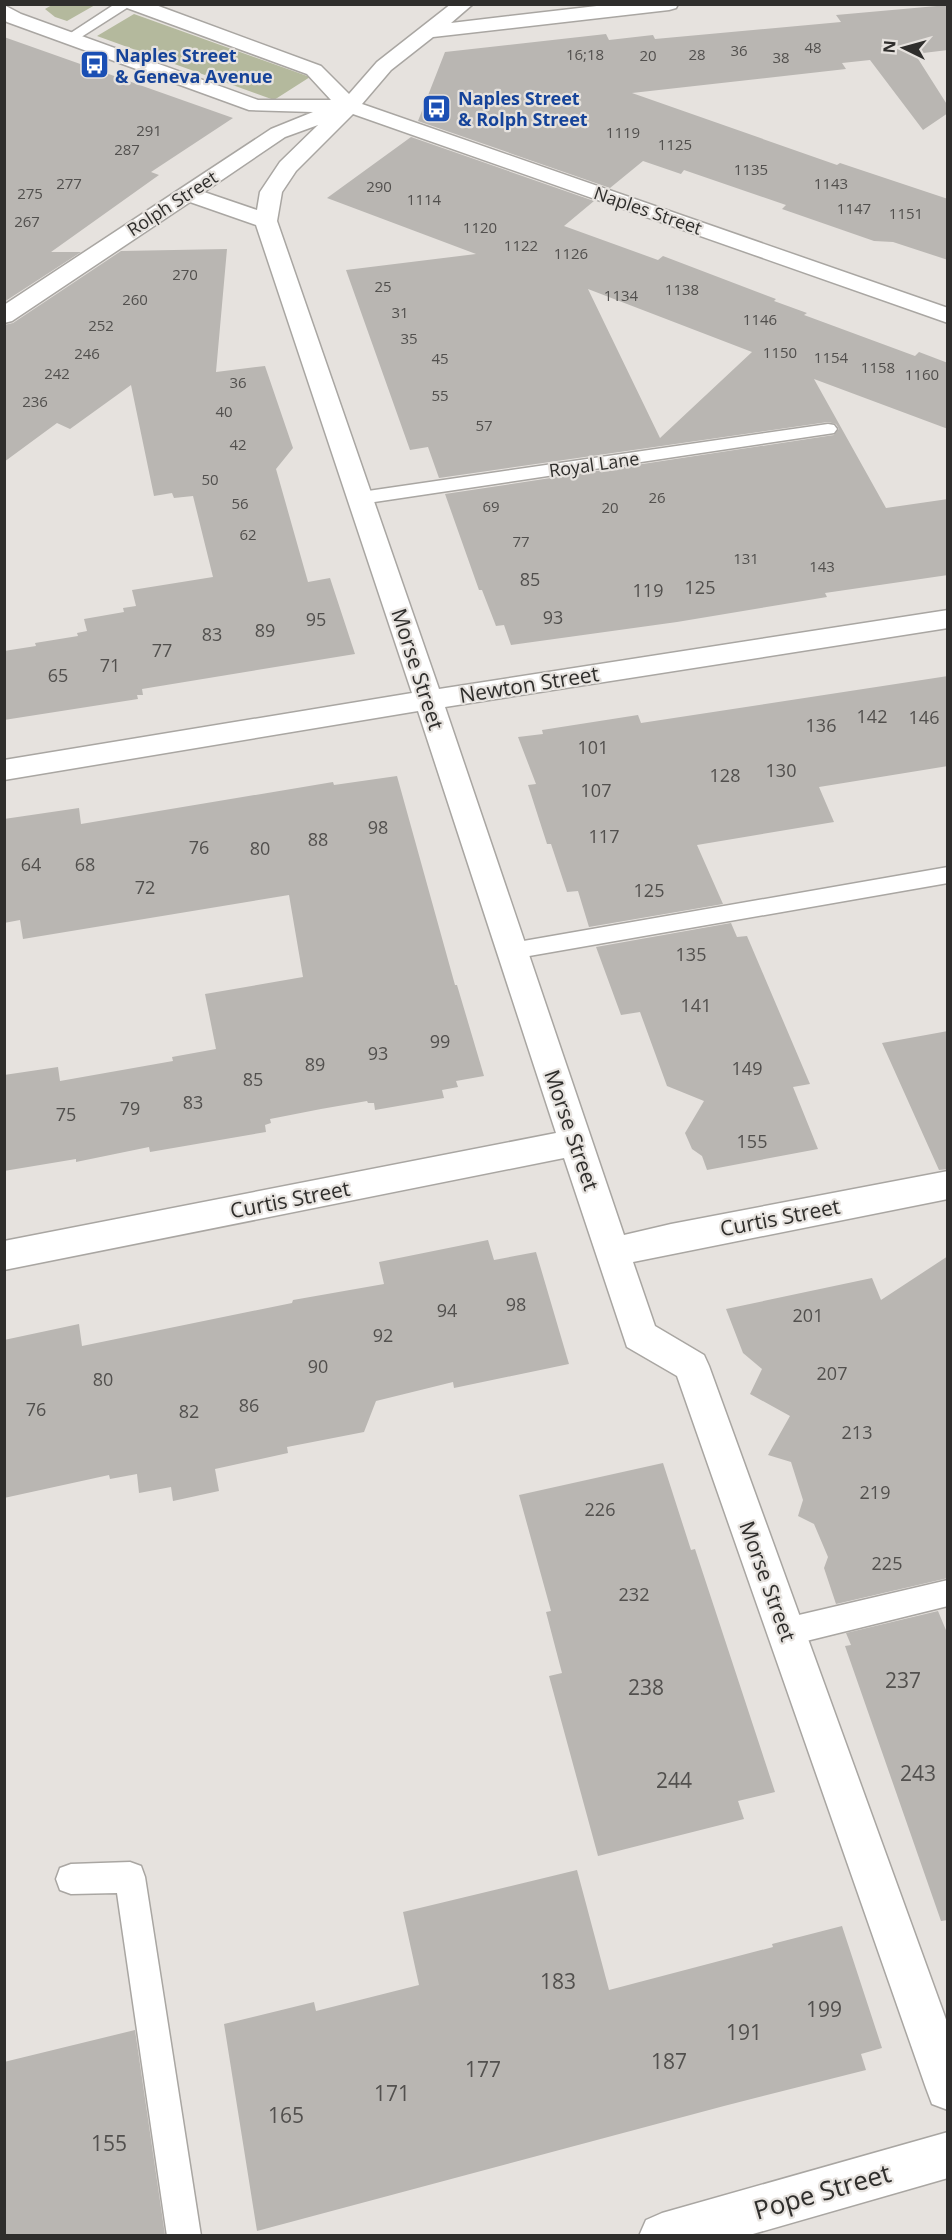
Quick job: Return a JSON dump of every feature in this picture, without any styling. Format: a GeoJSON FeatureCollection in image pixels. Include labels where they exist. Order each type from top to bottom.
{"type":"FeatureCollection","features":[{"type":"Feature","properties":{"kind":"street","name":"Naples Street"},"geometry":{"type":"LineString","coordinates":[[134,4],[314,70],[349,106]]}},
{"type":"Feature","properties":{"kind":"street","name":"Rolph Street"},"geometry":{"type":"LineString","coordinates":[[266,221],[272,192],[288,167],[349,106],[384,66],[464,4]]}},
{"type":"Feature","properties":{"kind":"street"},"geometry":{"type":"LineString","coordinates":[[426,33],[669,4]]}},
{"type":"Feature","properties":{"kind":"street","name":"Naples Street"},"geometry":{"type":"LineString","coordinates":[[4,11],[14,18],[256,106],[349,106],[948,316]]}},
{"type":"Feature","properties":{"kind":"street","name":"Rolph Street"},"geometry":{"type":"LineString","coordinates":[[4,316],[278,133],[349,106]]}},
{"type":"Feature","properties":{"kind":"street"},"geometry":{"type":"LineString","coordinates":[[189,194],[266,221]]}},
{"type":"Feature","properties":{"kind":"street","name":"Morse Street"},"geometry":{"type":"LineString","coordinates":[[266,221],[429,700],[640,1336],[691,1366],[948,2088]]}},
{"type":"Feature","properties":{"kind":"street","name":"Newton Street"},"geometry":{"type":"LineString","coordinates":[[4,770],[429,700],[948,619]]}},
{"type":"Feature","properties":{"kind":"street","name":"Curtis Street"},"geometry":{"type":"LineString","coordinates":[[4,1256],[576,1143]]}},
{"type":"Feature","properties":{"kind":"street","name":"Curtis Street"},"geometry":{"type":"LineString","coordinates":[[613,1252],[671,1238],[948,1185]]}},
{"type":"Feature","properties":{"kind":"street","name":"Pope Street"},"geometry":{"type":"LineString","coordinates":[[662,2235],[948,2155]]}},
{"type":"Feature","properties":{"kind":"lane"},"geometry":{"type":"LineString","coordinates":[[70,38],[126,4]]}},
{"type":"Feature","properties":{"kind":"lane","name":"Royal Lane"},"geometry":{"type":"LineString","coordinates":[[361,498],[828,429]]}},
{"type":"Feature","properties":{"kind":"lane"},"geometry":{"type":"LineString","coordinates":[[512,951],[948,875]]}},
{"type":"Feature","properties":{"kind":"lane"},"geometry":{"type":"LineString","coordinates":[[786,1632],[948,1593]]}},
{"type":"Feature","properties":{"kind":"lane"},"geometry":{"type":"LineString","coordinates":[[71,1879],[130,1877],[184,2235]]}},
{"type":"Feature","properties":{"kind":"green space"},"geometry":{"type":"Polygon","coordinates":[[[52,5],[95,5],[67,21],[55,17],[45,9],[52,5]]]}},
{"type":"Feature","properties":{"kind":"green space"},"geometry":{"type":"Polygon","coordinates":[[[134,14],[310,77],[274,100],[97,36],[134,14]]]}},
{"type":"Feature","properties":{"kind":"building"},"geometry":{"type":"Polygon","coordinates":[[[948,5],[948,50],[915,54],[948,106],[948,113],[923,130],[870,60],[842,63],[846,69],[632,93],[837,165],[840,163],[948,199],[948,260],[893,242],[874,241],[782,209],[786,205],[684,170],[681,174],[643,161],[610,188],[418,121],[445,52],[606,34],[609,40],[653,35],[655,39],[841,22],[836,15],[948,5]]]}},
{"type":"Feature","properties":{"kind":"building"},"geometry":{"type":"Polygon","coordinates":[[[4,37],[233,118],[151,172],[159,175],[51,252],[81,252],[4,302],[4,37]]]}},
{"type":"Feature","properties":{"kind":"building"},"geometry":{"type":"Polygon","coordinates":[[[411,137],[594,201],[564,226],[658,260],[663,256],[776,299],[774,301],[807,313],[804,315],[915,356],[919,352],[948,363],[948,429],[814,379],[886,508],[948,499],[948,575],[825,593],[827,597],[677,622],[511,645],[504,625],[496,626],[482,590],[479,590],[445,494],[834,435],[839,429],[836,424],[828,422],[439,478],[428,447],[410,450],[346,270],[476,254],[327,198],[411,137]],[[588,289],[660,438],[752,352],[588,289]]]}},
{"type":"Feature","properties":{"kind":"building"},"geometry":{"type":"Polygon","coordinates":[[[227,249],[216,372],[265,366],[293,448],[276,469],[308,582],[330,578],[355,654],[142,689],[143,695],[137,695],[138,699],[4,720],[4,651],[78,636],[77,633],[87,631],[84,619],[124,612],[123,608],[136,606],[132,590],[213,577],[193,496],[174,498],[172,493],[154,496],[131,385],[70,429],[57,423],[4,462],[4,325],[13,323],[121,251],[227,249]]]}},
{"type":"Feature","properties":{"kind":"building"},"geometry":{"type":"Polygon","coordinates":[[[948,676],[948,766],[819,787],[834,822],[697,845],[723,904],[589,927],[578,891],[567,892],[551,844],[547,844],[528,785],[536,784],[518,737],[543,734],[542,730],[638,715],[641,723],[948,676]]]}},
{"type":"Feature","properties":{"kind":"building"},"geometry":{"type":"Polygon","coordinates":[[[397,776],[455,985],[457,985],[484,1076],[456,1081],[458,1087],[442,1090],[444,1098],[375,1110],[374,1103],[367,1101],[270,1119],[271,1123],[265,1125],[266,1132],[150,1152],[149,1147],[76,1162],[76,1159],[4,1171],[4,1075],[58,1067],[60,1081],[173,1061],[172,1057],[216,1049],[205,994],[303,977],[289,895],[23,939],[20,920],[4,923],[4,819],[79,808],[81,824],[333,782],[334,785],[397,776]]]}},
{"type":"Feature","properties":{"kind":"building"},"geometry":{"type":"Polygon","coordinates":[[[731,923],[737,937],[747,936],[810,1084],[793,1087],[818,1149],[707,1170],[702,1156],[692,1149],[685,1133],[704,1101],[667,1086],[640,1012],[621,1015],[596,947],[731,923]]]}},
{"type":"Feature","properties":{"kind":"building"},"geometry":{"type":"Polygon","coordinates":[[[948,1031],[948,1169],[939,1170],[882,1043],[948,1031]]]}},
{"type":"Feature","properties":{"kind":"building"},"geometry":{"type":"Polygon","coordinates":[[[488,1240],[494,1260],[536,1252],[569,1364],[454,1388],[453,1382],[376,1401],[364,1432],[287,1447],[288,1453],[215,1469],[219,1491],[173,1501],[171,1487],[139,1493],[137,1474],[110,1479],[109,1475],[4,1498],[4,1340],[79,1324],[82,1346],[292,1303],[293,1300],[384,1284],[379,1262],[488,1240]]]}},
{"type":"Feature","properties":{"kind":"building"},"geometry":{"type":"Polygon","coordinates":[[[948,1256],[948,1578],[836,1604],[824,1568],[828,1557],[814,1524],[798,1516],[803,1500],[791,1462],[768,1455],[790,1416],[750,1394],[762,1369],[743,1353],[726,1309],[872,1278],[881,1300],[948,1256]]]}},
{"type":"Feature","properties":{"kind":"building"},"geometry":{"type":"Polygon","coordinates":[[[663,1463],[691,1550],[695,1549],[775,1792],[738,1801],[744,1819],[598,1856],[549,1676],[562,1673],[546,1612],[551,1611],[519,1495],[663,1463]]]}},
{"type":"Feature","properties":{"kind":"building"},"geometry":{"type":"Polygon","coordinates":[[[938,1611],[948,1635],[948,1920],[941,1921],[845,1646],[851,1645],[846,1633],[938,1611]]]}},
{"type":"Feature","properties":{"kind":"building"},"geometry":{"type":"Polygon","coordinates":[[[577,1870],[609,1990],[773,1947],[772,1944],[842,1926],[882,2048],[861,2054],[866,2070],[257,2231],[224,2024],[314,2002],[316,2011],[419,1985],[403,1912],[577,1870]]]}},
{"type":"Feature","properties":{"kind":"building"},"geometry":{"type":"Polygon","coordinates":[[[135,2030],[165,2235],[4,2235],[4,2062],[135,2030]]]}},
{"type":"Feature","properties":{"kind":"place","name":"Naples Street & Geneva Avenue"},"geometry":{"type":"Point","coordinates":[94,65]}},
{"type":"Feature","properties":{"kind":"place","name":"Naples Street & Rolph Street"},"geometry":{"type":"Point","coordinates":[437,108]}}]}
